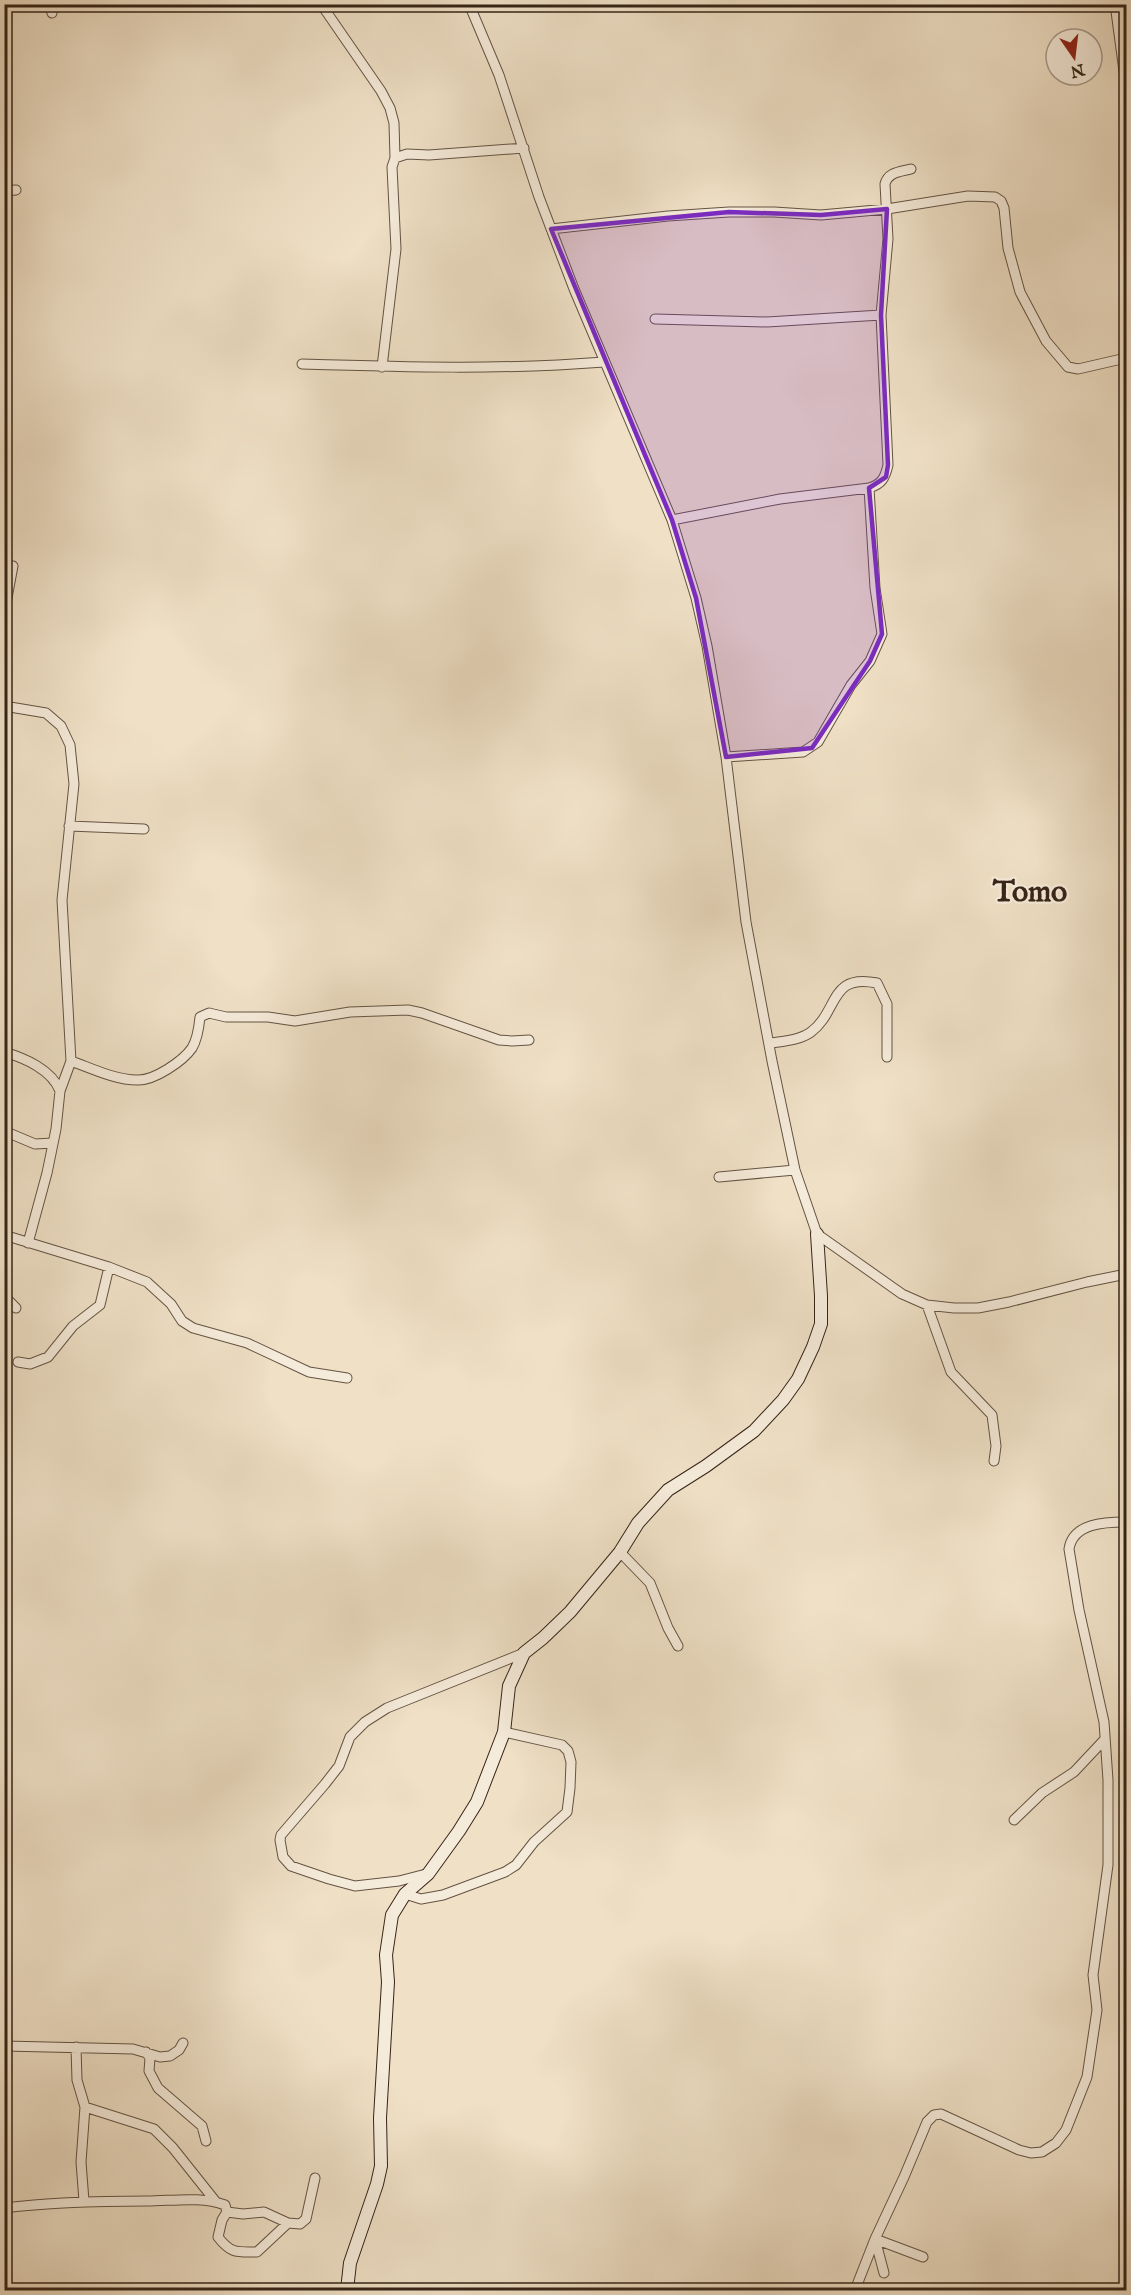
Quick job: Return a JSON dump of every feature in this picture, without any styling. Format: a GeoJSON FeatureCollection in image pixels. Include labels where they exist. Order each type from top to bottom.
{"type":"FeatureCollection","features":[{"type":"Feature","properties":{"kind":"street"},"geometry":{"type":"LineString","coordinates":[[321,4],[381,91],[390,108],[394,123],[395,158],[392,167],[396,249],[382,367]]}},
{"type":"Feature","properties":{"kind":"street"},"geometry":{"type":"LineString","coordinates":[[428,1874],[399,1881],[355,1886],[291,1866],[283,1857],[281,1835],[339,1766],[350,1737],[365,1722],[387,1708],[524,1653],[543,1638],[570,1612],[620,1552],[638,1523],[669,1490],[714,1461],[754,1431],[783,1400],[798,1379],[821,1324],[817,1234],[795,1170],[746,922],[726,757],[707,646],[696,598],[672,520],[604,362],[551,229],[499,75],[469,4]]}},
{"type":"Feature","properties":{"kind":"street"},"geometry":{"type":"LineString","coordinates":[[1115,4],[1126,86]]}},
{"type":"Feature","properties":{"kind":"street"},"geometry":{"type":"LineString","coordinates":[[395,158],[407,154],[429,155],[524,148]]}},
{"type":"Feature","properties":{"kind":"street"},"geometry":{"type":"LineString","coordinates":[[672,520],[780,500],[869,488],[878,485],[886,477],[888,465],[881,315],[888,240],[885,184],[886,178],[892,174],[911,169]]}},
{"type":"Feature","properties":{"kind":"street"},"geometry":{"type":"LineString","coordinates":[[4,191],[16,190]]}},
{"type":"Feature","properties":{"kind":"street"},"geometry":{"type":"LineString","coordinates":[[551,229],[668,216],[729,212],[822,215],[886,210],[968,196],[994,197],[1001,201],[1005,208],[1008,248],[1020,292],[1046,341],[1068,367],[1078,369],[1126,358]]}},
{"type":"Feature","properties":{"kind":"street"},"geometry":{"type":"LineString","coordinates":[[655,319],[767,322],[881,315]]}},
{"type":"Feature","properties":{"kind":"street"},"geometry":{"type":"LineString","coordinates":[[302,364],[382,367],[544,367],[604,362]]}},
{"type":"Feature","properties":{"kind":"street"},"geometry":{"type":"LineString","coordinates":[[726,757],[803,752],[812,748],[818,742],[851,685],[870,661],[882,634],[875,588],[869,488]]}},
{"type":"Feature","properties":{"kind":"street"},"geometry":{"type":"LineString","coordinates":[[4,614],[14,566]]}},
{"type":"Feature","properties":{"kind":"street"},"geometry":{"type":"LineString","coordinates":[[4,706],[46,713],[61,726],[70,745],[74,784],[62,900],[71,1061],[60,1091],[47,1173],[28,1243]]}},
{"type":"Feature","properties":{"kind":"street"},"geometry":{"type":"LineString","coordinates":[[69,826],[144,829]]}},
{"type":"Feature","properties":{"kind":"street"},"geometry":{"type":"LineString","coordinates":[[771,1043],[799,1038],[810,1033],[821,1023],[834,997],[850,983],[864,981],[877,983],[887,1004],[888,1057]]}},
{"type":"Feature","properties":{"kind":"street"},"geometry":{"type":"LineString","coordinates":[[71,1061],[120,1078],[139,1081],[164,1071],[186,1054],[193,1046],[200,1017],[209,1013],[226,1017],[268,1017],[295,1021],[350,1012],[408,1010],[423,1013],[499,1040],[529,1040]]}},
{"type":"Feature","properties":{"kind":"street"},"geometry":{"type":"LineString","coordinates":[[4,1052],[39,1066],[60,1091]]}},
{"type":"Feature","properties":{"kind":"street"},"geometry":{"type":"LineString","coordinates":[[4,1131],[35,1144],[53,1143]]}},
{"type":"Feature","properties":{"kind":"street"},"geometry":{"type":"LineString","coordinates":[[719,1177],[795,1170]]}},
{"type":"Feature","properties":{"kind":"street"},"geometry":{"type":"LineString","coordinates":[[817,1234],[902,1294],[927,1305],[978,1308],[1126,1274]]}},
{"type":"Feature","properties":{"kind":"street"},"geometry":{"type":"LineString","coordinates":[[4,1235],[109,1267],[147,1282],[171,1304],[182,1321],[193,1328],[247,1344],[309,1372],[347,1378]]}},
{"type":"Feature","properties":{"kind":"street"},"geometry":{"type":"LineString","coordinates":[[18,1362],[30,1364],[48,1357],[73,1326],[100,1305],[109,1267]]}},
{"type":"Feature","properties":{"kind":"street"},"geometry":{"type":"LineString","coordinates":[[4,1296],[16,1308]]}},
{"type":"Feature","properties":{"kind":"street"},"geometry":{"type":"LineString","coordinates":[[927,1305],[951,1371],[992,1415],[996,1446],[994,1461]]}},
{"type":"Feature","properties":{"kind":"street"},"geometry":{"type":"LineString","coordinates":[[855,2290],[927,2122],[934,2115],[941,2114],[1019,2150],[1031,2153],[1042,2152],[1056,2143],[1065,2130],[1087,2077],[1097,2010],[1094,1975],[1108,1864],[1108,1779],[1104,1722],[1079,1610],[1069,1549],[1070,1541],[1083,1528],[1109,1522],[1126,1522]]}},
{"type":"Feature","properties":{"kind":"street"},"geometry":{"type":"LineString","coordinates":[[620,1552],[650,1583],[668,1628],[678,1646]]}},
{"type":"Feature","properties":{"kind":"street"},"geometry":{"type":"LineString","coordinates":[[347,2290],[350,2263],[381,2166],[380,2118],[387,1982],[386,1955],[392,1915],[405,1894],[428,1874],[477,1802],[504,1732],[509,1686],[524,1653]]}},
{"type":"Feature","properties":{"kind":"street"},"geometry":{"type":"LineString","coordinates":[[405,1894],[421,1899],[444,1895],[504,1872],[516,1865],[534,1842],[567,1812],[571,1779],[571,1762],[568,1751],[562,1745],[504,1732]]}},
{"type":"Feature","properties":{"kind":"street"},"geometry":{"type":"LineString","coordinates":[[1014,1820],[1042,1793],[1074,1772],[1105,1739]]}},
{"type":"Feature","properties":{"kind":"street"},"geometry":{"type":"LineString","coordinates":[[4,2046],[133,2049],[160,2057],[170,2056],[183,2043]]}},
{"type":"Feature","properties":{"kind":"street"},"geometry":{"type":"LineString","coordinates":[[76,2047],[77,2080],[86,2107],[81,2162],[84,2201]]}},
{"type":"Feature","properties":{"kind":"street"},"geometry":{"type":"LineString","coordinates":[[146,2052],[150,2058],[149,2071],[158,2088],[202,2126],[206,2141]]}},
{"type":"Feature","properties":{"kind":"street"},"geometry":{"type":"LineString","coordinates":[[86,2107],[154,2128],[216,2202]]}},
{"type":"Feature","properties":{"kind":"street"},"geometry":{"type":"LineString","coordinates":[[227,2212],[243,2214],[264,2212],[288,2223],[300,2224],[306,2219],[315,2178]]}},
{"type":"Feature","properties":{"kind":"street"},"geometry":{"type":"LineString","coordinates":[[4,2208],[84,2201],[216,2202],[225,2205],[227,2212],[222,2220],[218,2237],[227,2248],[234,2251],[257,2252],[288,2223]]}},
{"type":"Feature","properties":{"kind":"street"},"geometry":{"type":"LineString","coordinates":[[875,2239],[923,2257]]}},
{"type":"Feature","properties":{"kind":"street"},"geometry":{"type":"LineString","coordinates":[[875,2239],[884,2274]]}},
{"type":"Feature","properties":{"kind":"highlighted area"},"geometry":{"type":"Polygon","coordinates":[[[887,209],[881,315],[888,465],[886,477],[869,488],[882,634],[870,661],[812,748],[726,757],[696,598],[672,520],[551,229],[729,212],[821,215],[887,209]]]}},
{"type":"Feature","properties":{"kind":"district","name":"Tomo"},"geometry":{"type":"Point","coordinates":[1030,891]}}]}
